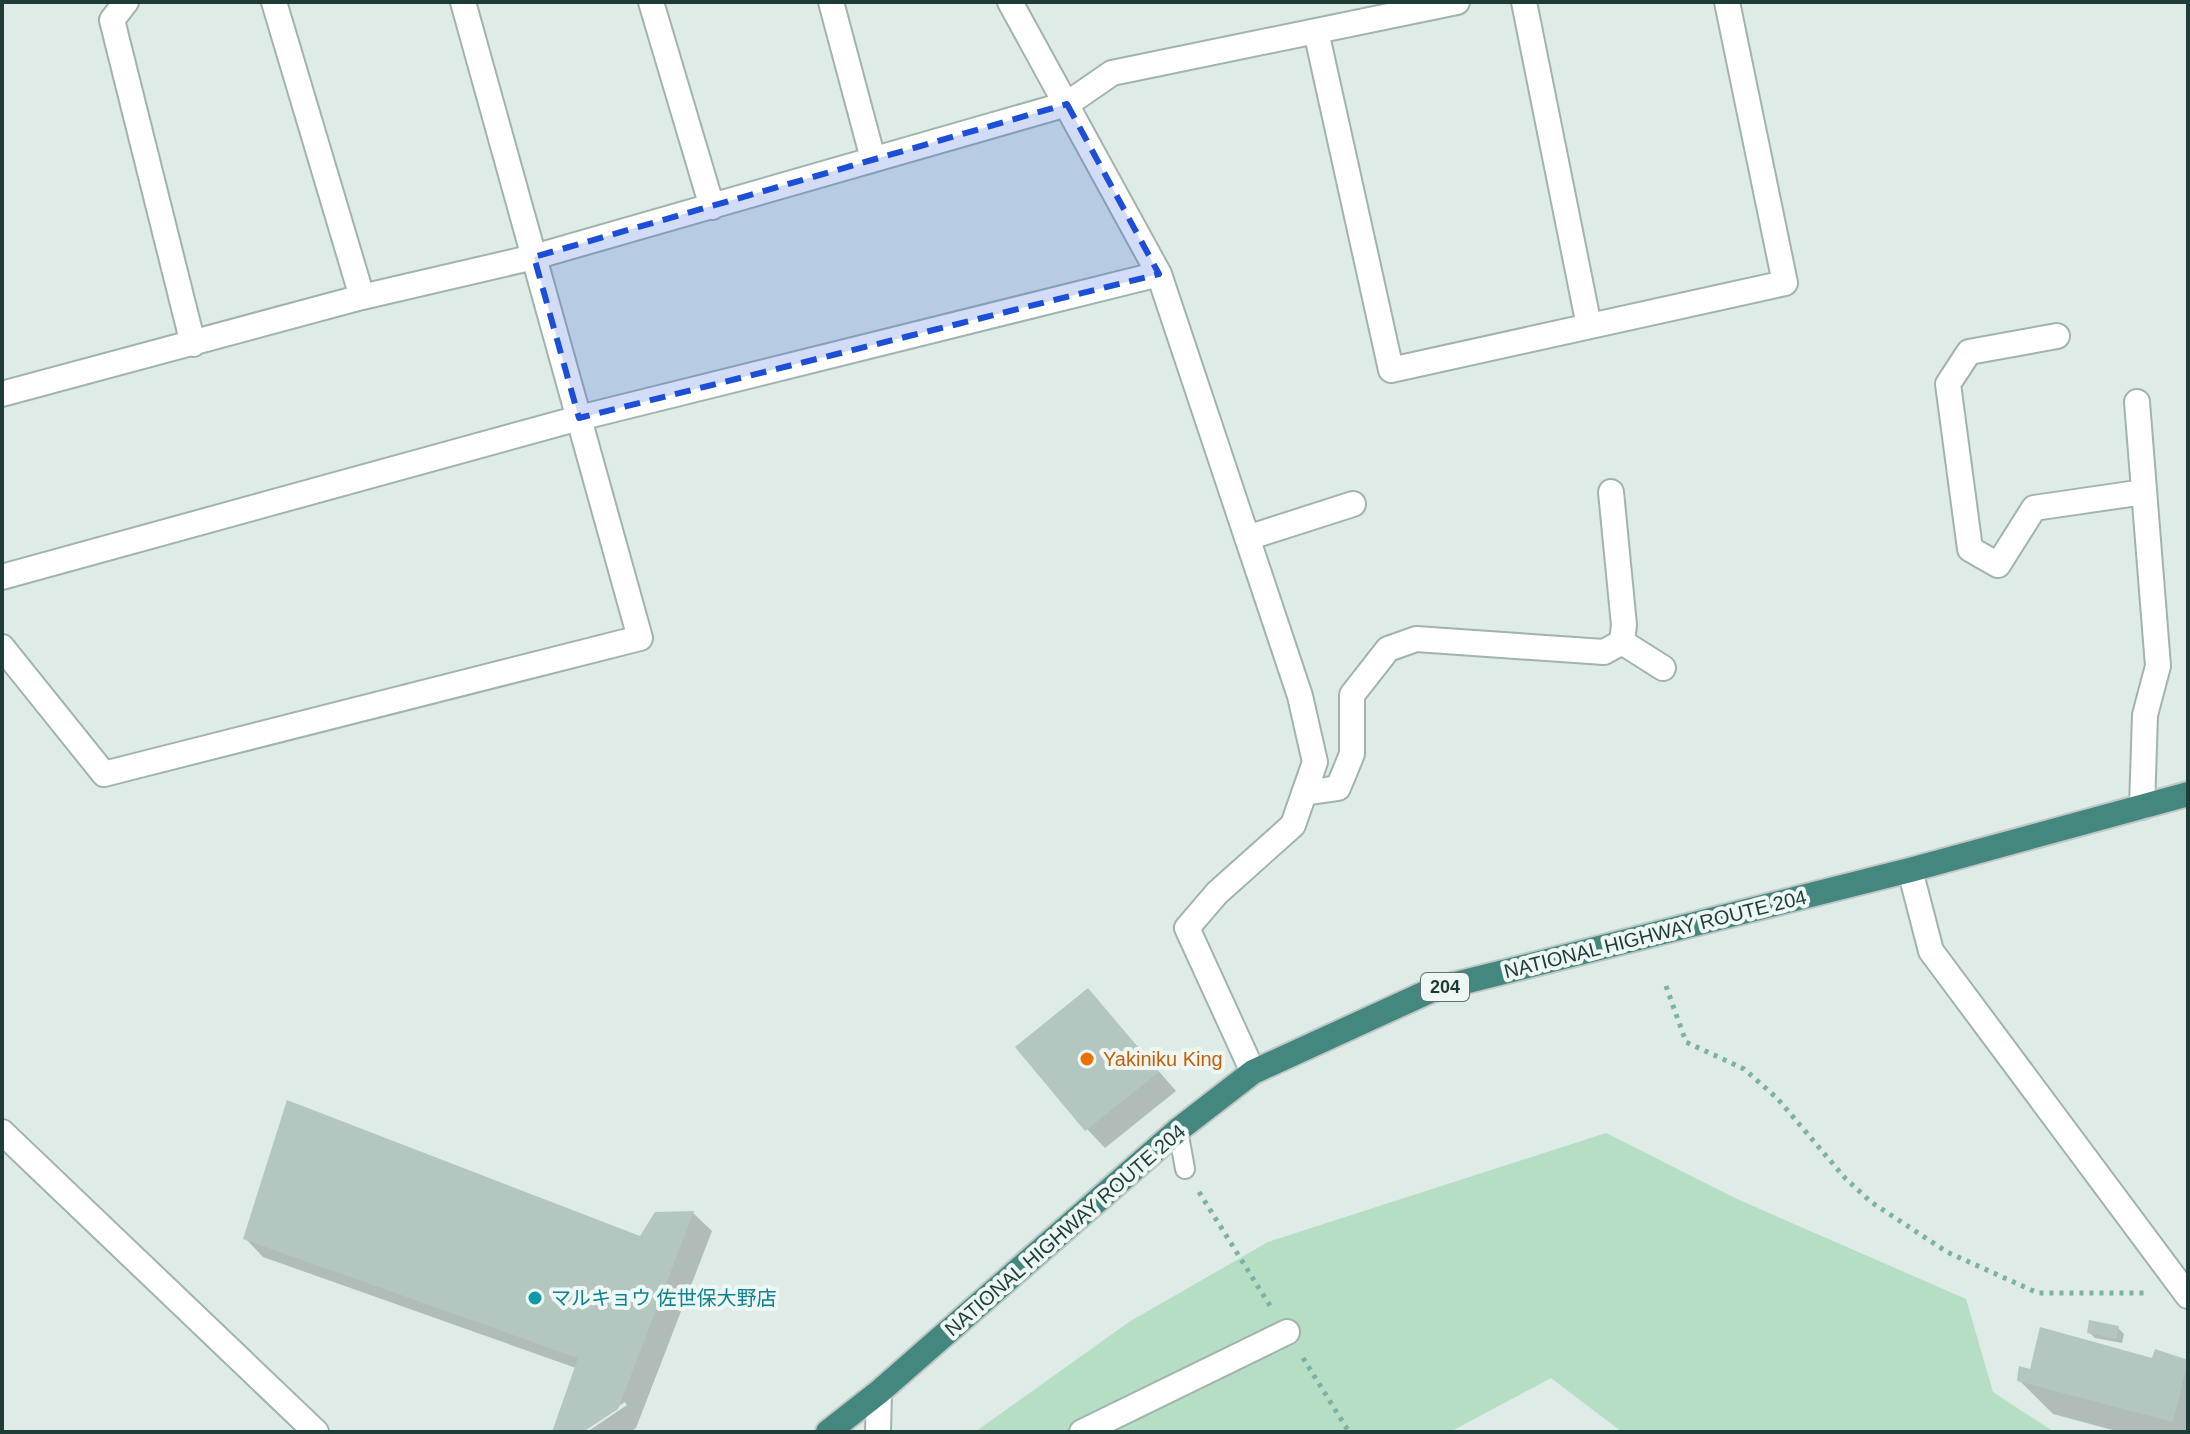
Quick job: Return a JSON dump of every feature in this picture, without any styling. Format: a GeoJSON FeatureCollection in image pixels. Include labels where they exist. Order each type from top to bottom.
{"type":"FeatureCollection","features":[{"type":"Feature","properties":{"kind":"highway","name":"NATIONAL HIGHWAY ROUTE 204"},"geometry":{"type":"LineString","coordinates":[[828,1432],[879,1392],[1178,1130],[1253,1072],[1432,990],[1910,870],[2188,794]]}},
{"type":"Feature","properties":{"kind":"street"},"geometry":{"type":"LineString","coordinates":[[126,2],[112,20],[193,344]]}},
{"type":"Feature","properties":{"kind":"street"},"geometry":{"type":"LineString","coordinates":[[274,2],[362,297]]}},
{"type":"Feature","properties":{"kind":"street"},"geometry":{"type":"LineString","coordinates":[[2,647],[104,774],[640,638],[463,2]]}},
{"type":"Feature","properties":{"kind":"street"},"geometry":{"type":"LineString","coordinates":[[651,2],[712,207]]}},
{"type":"Feature","properties":{"kind":"street"},"geometry":{"type":"LineString","coordinates":[[831,2],[873,159]]}},
{"type":"Feature","properties":{"kind":"street"},"geometry":{"type":"LineString","coordinates":[[1010,2],[1159,274],[1300,696],[1315,762],[1293,825],[1217,893],[1187,928],[1253,1072]]}},
{"type":"Feature","properties":{"kind":"street"},"geometry":{"type":"LineString","coordinates":[[2,394],[362,297],[534,257],[712,207],[1067,104],[1112,73],[1457,2]]}},
{"type":"Feature","properties":{"kind":"street"},"geometry":{"type":"LineString","coordinates":[[1524,2],[1589,326]]}},
{"type":"Feature","properties":{"kind":"street"},"geometry":{"type":"LineString","coordinates":[[1316,31],[1391,370],[1785,283],[1727,2]]}},
{"type":"Feature","properties":{"kind":"street"},"geometry":{"type":"LineString","coordinates":[[2,577],[579,418],[1159,274]]}},
{"type":"Feature","properties":{"kind":"street"},"geometry":{"type":"LineString","coordinates":[[2057,336],[1969,352],[1948,384],[1970,549],[1998,565],[2034,508],[2144,492]]}},
{"type":"Feature","properties":{"kind":"street"},"geometry":{"type":"LineString","coordinates":[[2137,402],[2158,666],[2145,715],[2142,807]]}},
{"type":"Feature","properties":{"kind":"street"},"geometry":{"type":"LineString","coordinates":[[1611,492],[1624,625],[1622,642]]}},
{"type":"Feature","properties":{"kind":"street"},"geometry":{"type":"LineString","coordinates":[[1247,538],[1353,504]]}},
{"type":"Feature","properties":{"kind":"street"},"geometry":{"type":"LineString","coordinates":[[1304,793],[1338,788],[1352,754],[1352,695],[1388,649],[1416,639],[1604,652],[1622,642]]}},
{"type":"Feature","properties":{"kind":"street"},"geometry":{"type":"LineString","coordinates":[[1622,642],[1663,668]]}},
{"type":"Feature","properties":{"kind":"street"},"geometry":{"type":"LineString","coordinates":[[1910,870],[1931,951],[2187,1294]]}},
{"type":"Feature","properties":{"kind":"street"},"geometry":{"type":"LineString","coordinates":[[2,1132],[316,1432]]}},
{"type":"Feature","properties":{"kind":"street"},"geometry":{"type":"LineString","coordinates":[[1082,1432],[1287,1332]]}},
{"type":"Feature","properties":{"kind":"street"},"geometry":{"type":"LineString","coordinates":[[878,1432],[879,1392]]}},
{"type":"Feature","properties":{"kind":"lane"},"geometry":{"type":"LineString","coordinates":[[1178,1130],[1185,1169]]}},
{"type":"Feature","properties":{"kind":"path"},"geometry":{"type":"LineString","coordinates":[[1666,986],[1686,1042],[1744,1069],[1777,1098],[1845,1178],[1871,1202],[1947,1252],[2038,1293],[2187,1294]]}},
{"type":"Feature","properties":{"kind":"path"},"geometry":{"type":"LineString","coordinates":[[1185,1169],[1349,1432]]}},
{"type":"Feature","properties":{"kind":"highlighted area"},"geometry":{"type":"Polygon","coordinates":[[[1067,104],[1159,274],[579,418],[534,257],[1067,104]]]}},
{"type":"Feature","properties":{"kind":"green space"},"geometry":{"type":"Polygon","coordinates":[[[1606,1133],[1737,1199],[1966,1299],[1993,1392],[2054,1432],[1622,1432],[1551,1378],[1450,1432],[975,1432],[1129,1322],[1268,1242],[1606,1133]]]}},
{"type":"Feature","properties":{"kind":"building","name":"Yakiniku King"},"geometry":{"type":"Polygon","coordinates":[[[1088,988],[1159,1072],[1085,1131],[1015,1047],[1088,988]]]}},
{"type":"Feature","properties":{"kind":"building","name":"マルキョウ 佐世保大野店"},"geometry":{"type":"Polygon","coordinates":[[[287,1100],[640,1236],[655,1212],[694,1211],[618,1409],[583,1432],[552,1432],[578,1358],[243,1239],[287,1100]]]}},
{"type":"Feature","properties":{"kind":"building"},"geometry":{"type":"Polygon","coordinates":[[[2089,1320],[2119,1326],[2116,1339],[2087,1333],[2089,1320]]]}},
{"type":"Feature","properties":{"kind":"building"},"geometry":{"type":"Polygon","coordinates":[[[2040,1327],[2152,1358],[2155,1349],[2188,1360],[2173,1422],[2017,1381],[2019,1366],[2030,1369],[2040,1327]]]}},
{"type":"Feature","properties":{"kind":"place","name":"Yakiniku King"},"geometry":{"type":"Point","coordinates":[1087,1059]}},
{"type":"Feature","properties":{"kind":"place","name":"マルキョウ 佐世保大野店"},"geometry":{"type":"Point","coordinates":[535,1298]}}]}
